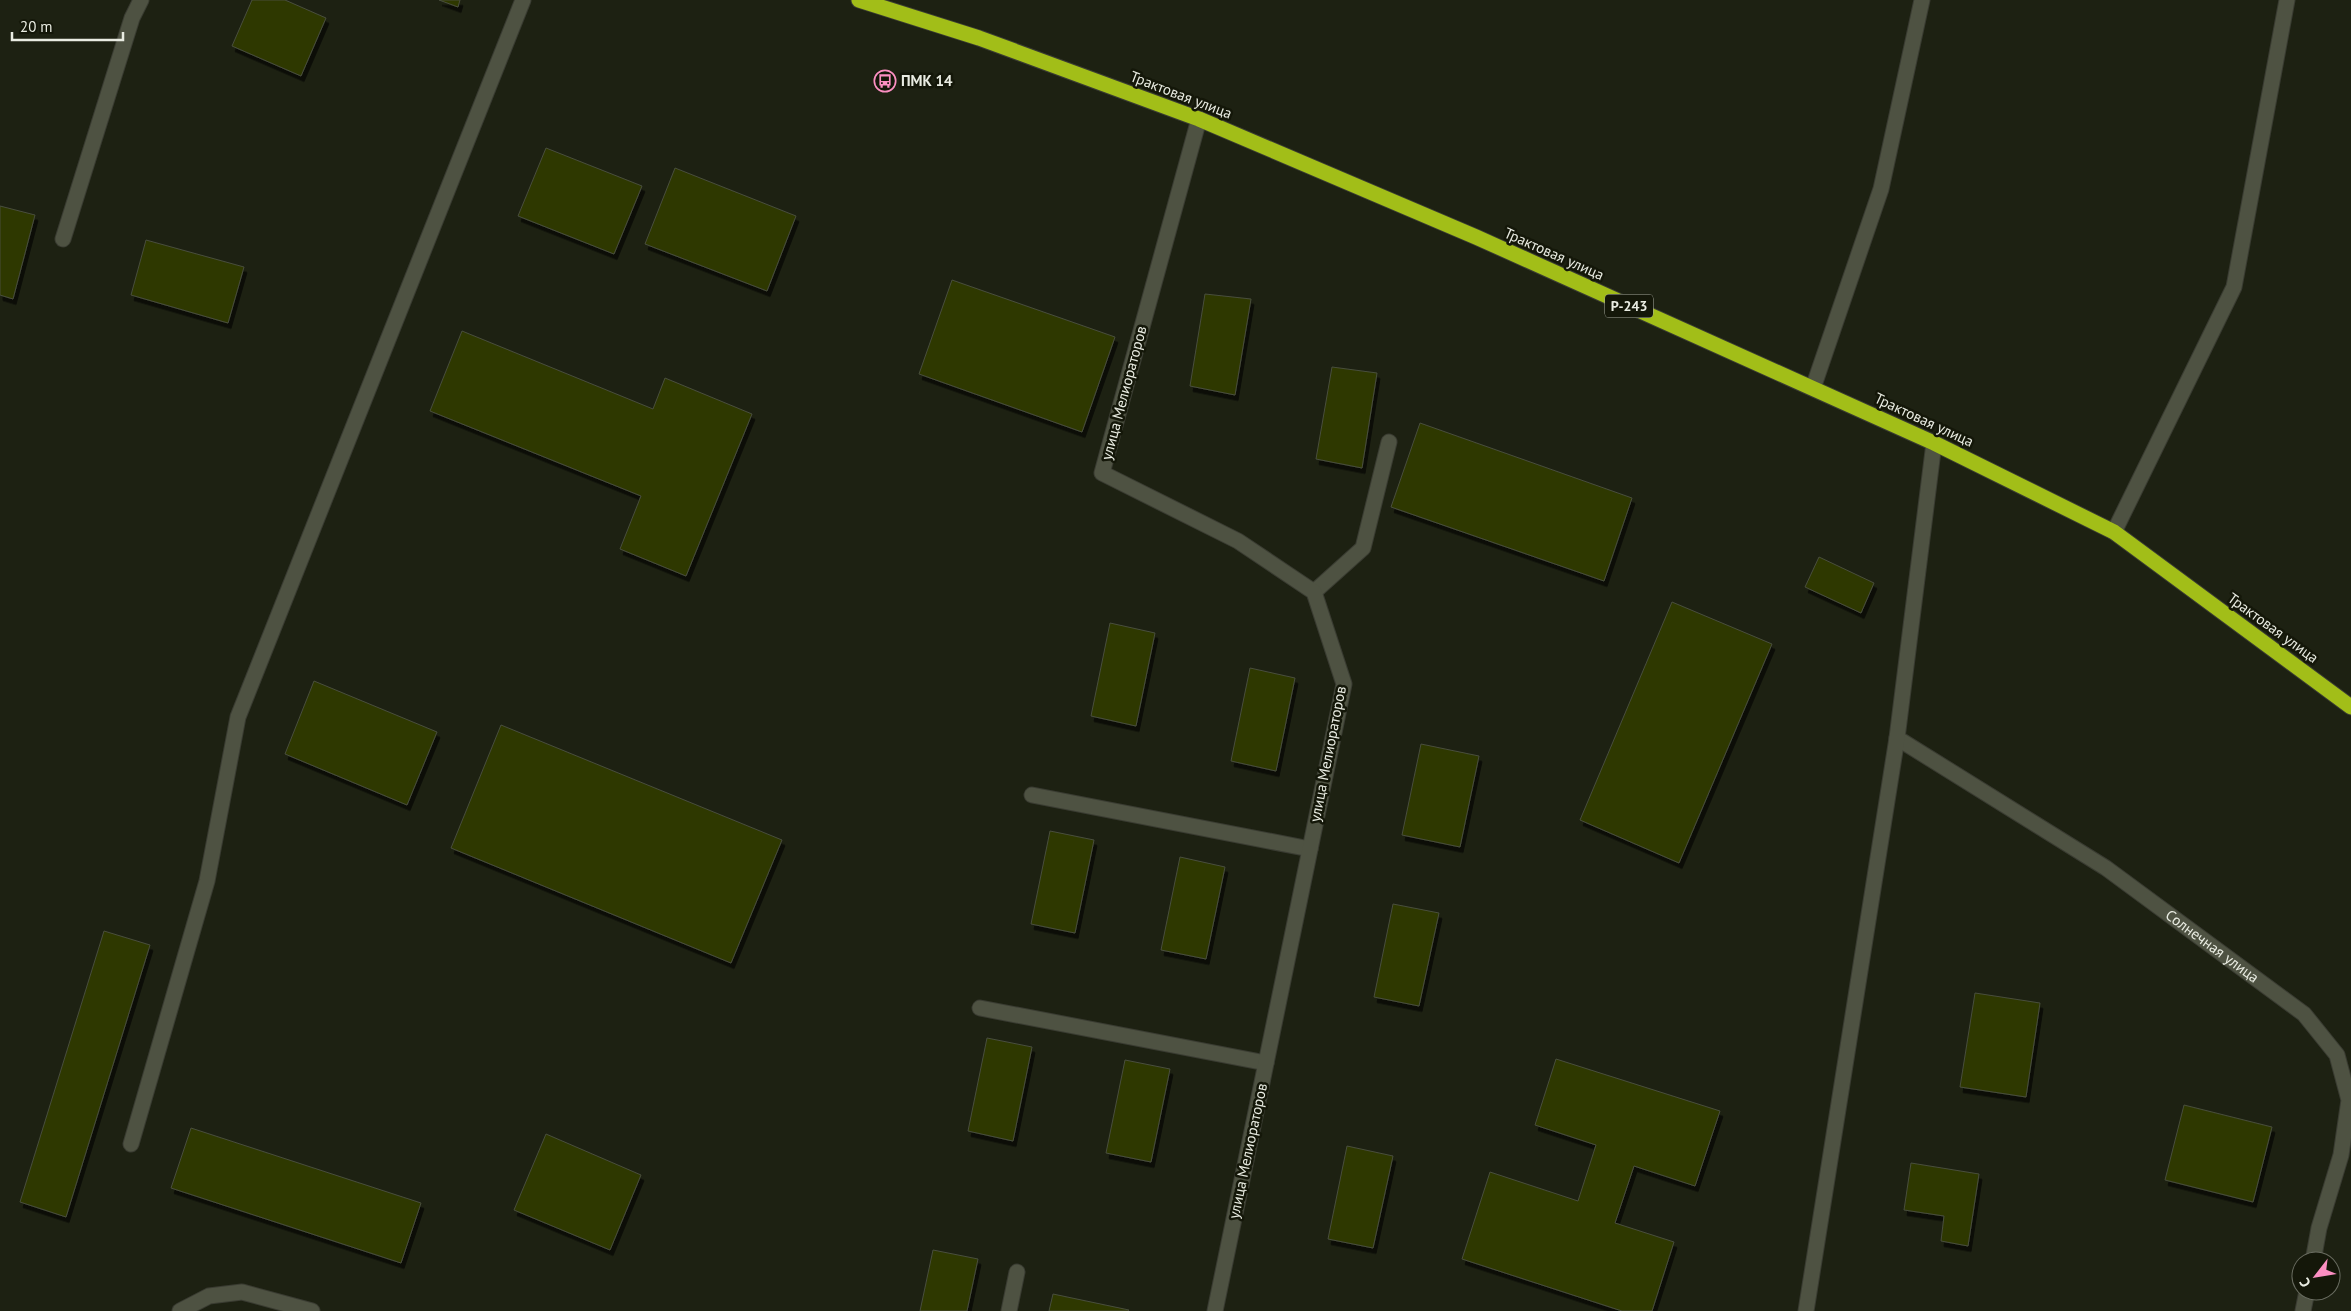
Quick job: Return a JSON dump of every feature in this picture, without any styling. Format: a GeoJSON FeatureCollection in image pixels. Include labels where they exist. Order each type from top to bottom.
{"type":"FeatureCollection","features":[{"type":"Feature","properties":{"kind":"highway","name":"Трактовая улица"},"geometry":{"type":"LineString","coordinates":[[859,0],[980,38],[1199,119],[1476,238],[1934,443],[2114,532],[2351,707]]}},
{"type":"Feature","properties":{"kind":"street"},"geometry":{"type":"LineString","coordinates":[[63,240],[132,18],[141,0]]}},
{"type":"Feature","properties":{"kind":"street"},"geometry":{"type":"LineString","coordinates":[[130,1144],[207,880],[238,717],[523,0]]}},
{"type":"Feature","properties":{"kind":"street"},"geometry":{"type":"LineString","coordinates":[[1813,388],[1881,189],[1922,0]]}},
{"type":"Feature","properties":{"kind":"street"},"geometry":{"type":"LineString","coordinates":[[2114,532],[2234,287],[2287,0]]}},
{"type":"Feature","properties":{"kind":"street","name":"улица Мелиораторов"},"geometry":{"type":"LineString","coordinates":[[1199,119],[1102,473],[1238,541],[1314,592],[1344,684],[1215,1311]]}},
{"type":"Feature","properties":{"kind":"street"},"geometry":{"type":"LineString","coordinates":[[1314,592],[1363,548],[1389,442]]}},
{"type":"Feature","properties":{"kind":"street"},"geometry":{"type":"LineString","coordinates":[[1806,1311],[1896,738],[1934,443]]}},
{"type":"Feature","properties":{"kind":"street","name":"Солнечная улица"},"geometry":{"type":"LineString","coordinates":[[1896,738],[2106,868],[2304,1014],[2337,1055],[2349,1100],[2341,1155],[2319,1228],[2315,1251]]}},
{"type":"Feature","properties":{"kind":"street"},"geometry":{"type":"LineString","coordinates":[[1032,795],[1310,849]]}},
{"type":"Feature","properties":{"kind":"street"},"geometry":{"type":"LineString","coordinates":[[980,1008],[1266,1063]]}},
{"type":"Feature","properties":{"kind":"street"},"geometry":{"type":"LineString","coordinates":[[1009,1311],[1017,1272]]}},
{"type":"Feature","properties":{"kind":"street"},"geometry":{"type":"LineString","coordinates":[[180,1311],[209,1296],[242,1292],[312,1311]]}},
{"type":"Feature","properties":{"kind":"building"},"geometry":{"type":"Polygon","coordinates":[[[252,0],[285,0],[326,18],[301,76],[232,46],[252,0]]]}},
{"type":"Feature","properties":{"kind":"building"},"geometry":{"type":"Polygon","coordinates":[[[439,0],[460,0],[458,7],[439,0]]]}},
{"type":"Feature","properties":{"kind":"building"},"geometry":{"type":"Polygon","coordinates":[[[546,148],[642,186],[614,254],[518,216],[546,148]]]}},
{"type":"Feature","properties":{"kind":"building"},"geometry":{"type":"Polygon","coordinates":[[[675,168],[796,216],[767,291],[645,244],[675,168]]]}},
{"type":"Feature","properties":{"kind":"building"},"geometry":{"type":"Polygon","coordinates":[[[0,206],[35,215],[13,299],[0,295],[0,206]]]}},
{"type":"Feature","properties":{"kind":"building"},"geometry":{"type":"Polygon","coordinates":[[[146,240],[244,267],[228,323],[131,295],[146,240]]]}},
{"type":"Feature","properties":{"kind":"building"},"geometry":{"type":"Polygon","coordinates":[[[952,280],[1115,337],[1082,432],[919,374],[952,280]]]}},
{"type":"Feature","properties":{"kind":"building"},"geometry":{"type":"Polygon","coordinates":[[[1205,294],[1251,299],[1235,395],[1190,386],[1205,294]]]}},
{"type":"Feature","properties":{"kind":"building"},"geometry":{"type":"Polygon","coordinates":[[[462,331],[653,409],[665,378],[752,414],[686,576],[620,549],[641,496],[430,411],[462,331]]]}},
{"type":"Feature","properties":{"kind":"building"},"geometry":{"type":"Polygon","coordinates":[[[1332,367],[1377,373],[1362,468],[1316,459],[1332,367]]]}},
{"type":"Feature","properties":{"kind":"building"},"geometry":{"type":"Polygon","coordinates":[[[1420,423],[1632,498],[1604,581],[1391,507],[1420,423]]]}},
{"type":"Feature","properties":{"kind":"building"},"geometry":{"type":"Polygon","coordinates":[[[1819,557],[1874,583],[1861,613],[1805,587],[1819,557]]]}},
{"type":"Feature","properties":{"kind":"building"},"geometry":{"type":"Polygon","coordinates":[[[1672,602],[1772,644],[1679,863],[1580,820],[1672,602]]]}},
{"type":"Feature","properties":{"kind":"building"},"geometry":{"type":"Polygon","coordinates":[[[1110,623],[1155,633],[1136,726],[1091,716],[1110,623]]]}},
{"type":"Feature","properties":{"kind":"building"},"geometry":{"type":"Polygon","coordinates":[[[1250,668],[1295,678],[1276,771],[1231,761],[1250,668]]]}},
{"type":"Feature","properties":{"kind":"building"},"geometry":{"type":"Polygon","coordinates":[[[314,681],[437,732],[407,805],[285,754],[314,681]]]}},
{"type":"Feature","properties":{"kind":"building"},"geometry":{"type":"Polygon","coordinates":[[[501,725],[782,840],[731,963],[451,848],[501,725]]]}},
{"type":"Feature","properties":{"kind":"building"},"geometry":{"type":"Polygon","coordinates":[[[1421,744],[1479,756],[1460,847],[1402,835],[1421,744]]]}},
{"type":"Feature","properties":{"kind":"building"},"geometry":{"type":"Polygon","coordinates":[[[1050,831],[1094,840],[1075,933],[1031,924],[1050,831]]]}},
{"type":"Feature","properties":{"kind":"building"},"geometry":{"type":"Polygon","coordinates":[[[1180,857],[1225,867],[1206,959],[1161,950],[1180,857]]]}},
{"type":"Feature","properties":{"kind":"building"},"geometry":{"type":"Polygon","coordinates":[[[1393,904],[1439,913],[1419,1006],[1374,997],[1393,904]]]}},
{"type":"Feature","properties":{"kind":"building"},"geometry":{"type":"Polygon","coordinates":[[[104,931],[150,945],[66,1217],[20,1202],[104,931]]]}},
{"type":"Feature","properties":{"kind":"building"},"geometry":{"type":"Polygon","coordinates":[[[1975,993],[2040,1003],[2026,1097],[1960,1087],[1975,993]]]}},
{"type":"Feature","properties":{"kind":"building"},"geometry":{"type":"Polygon","coordinates":[[[987,1038],[1032,1047],[1013,1141],[968,1131],[987,1038]]]}},
{"type":"Feature","properties":{"kind":"building"},"geometry":{"type":"Polygon","coordinates":[[[1556,1059],[1720,1111],[1695,1186],[1634,1166],[1615,1223],[1674,1242],[1652,1311],[1622,1311],[1462,1259],[1490,1172],[1578,1201],[1596,1145],[1535,1125],[1556,1059]]]}},
{"type":"Feature","properties":{"kind":"building"},"geometry":{"type":"Polygon","coordinates":[[[1125,1060],[1170,1069],[1151,1162],[1106,1153],[1125,1060]]]}},
{"type":"Feature","properties":{"kind":"building"},"geometry":{"type":"Polygon","coordinates":[[[2184,1105],[2272,1127],[2253,1202],[2165,1180],[2184,1105]]]}},
{"type":"Feature","properties":{"kind":"building"},"geometry":{"type":"Polygon","coordinates":[[[191,1128],[421,1203],[401,1263],[171,1188],[191,1128]]]}},
{"type":"Feature","properties":{"kind":"building"},"geometry":{"type":"Polygon","coordinates":[[[546,1134],[641,1175],[610,1250],[514,1210],[546,1134]]]}},
{"type":"Feature","properties":{"kind":"building"},"geometry":{"type":"Polygon","coordinates":[[[1347,1146],[1393,1156],[1373,1248],[1328,1239],[1347,1146]]]}},
{"type":"Feature","properties":{"kind":"building"},"geometry":{"type":"Polygon","coordinates":[[[1911,1163],[1979,1174],[1968,1246],[1941,1241],[1944,1216],[1904,1210],[1911,1163]]]}},
{"type":"Feature","properties":{"kind":"building"},"geometry":{"type":"Polygon","coordinates":[[[933,1250],[978,1259],[967,1311],[920,1311],[933,1250]]]}},
{"type":"Feature","properties":{"kind":"building"},"geometry":{"type":"Polygon","coordinates":[[[1053,1294],[1129,1310],[1049,1311],[1053,1294]]]}},
{"type":"Feature","properties":{"kind":"place","name":"ПМК 14"},"geometry":{"type":"Point","coordinates":[885,81]}}]}
